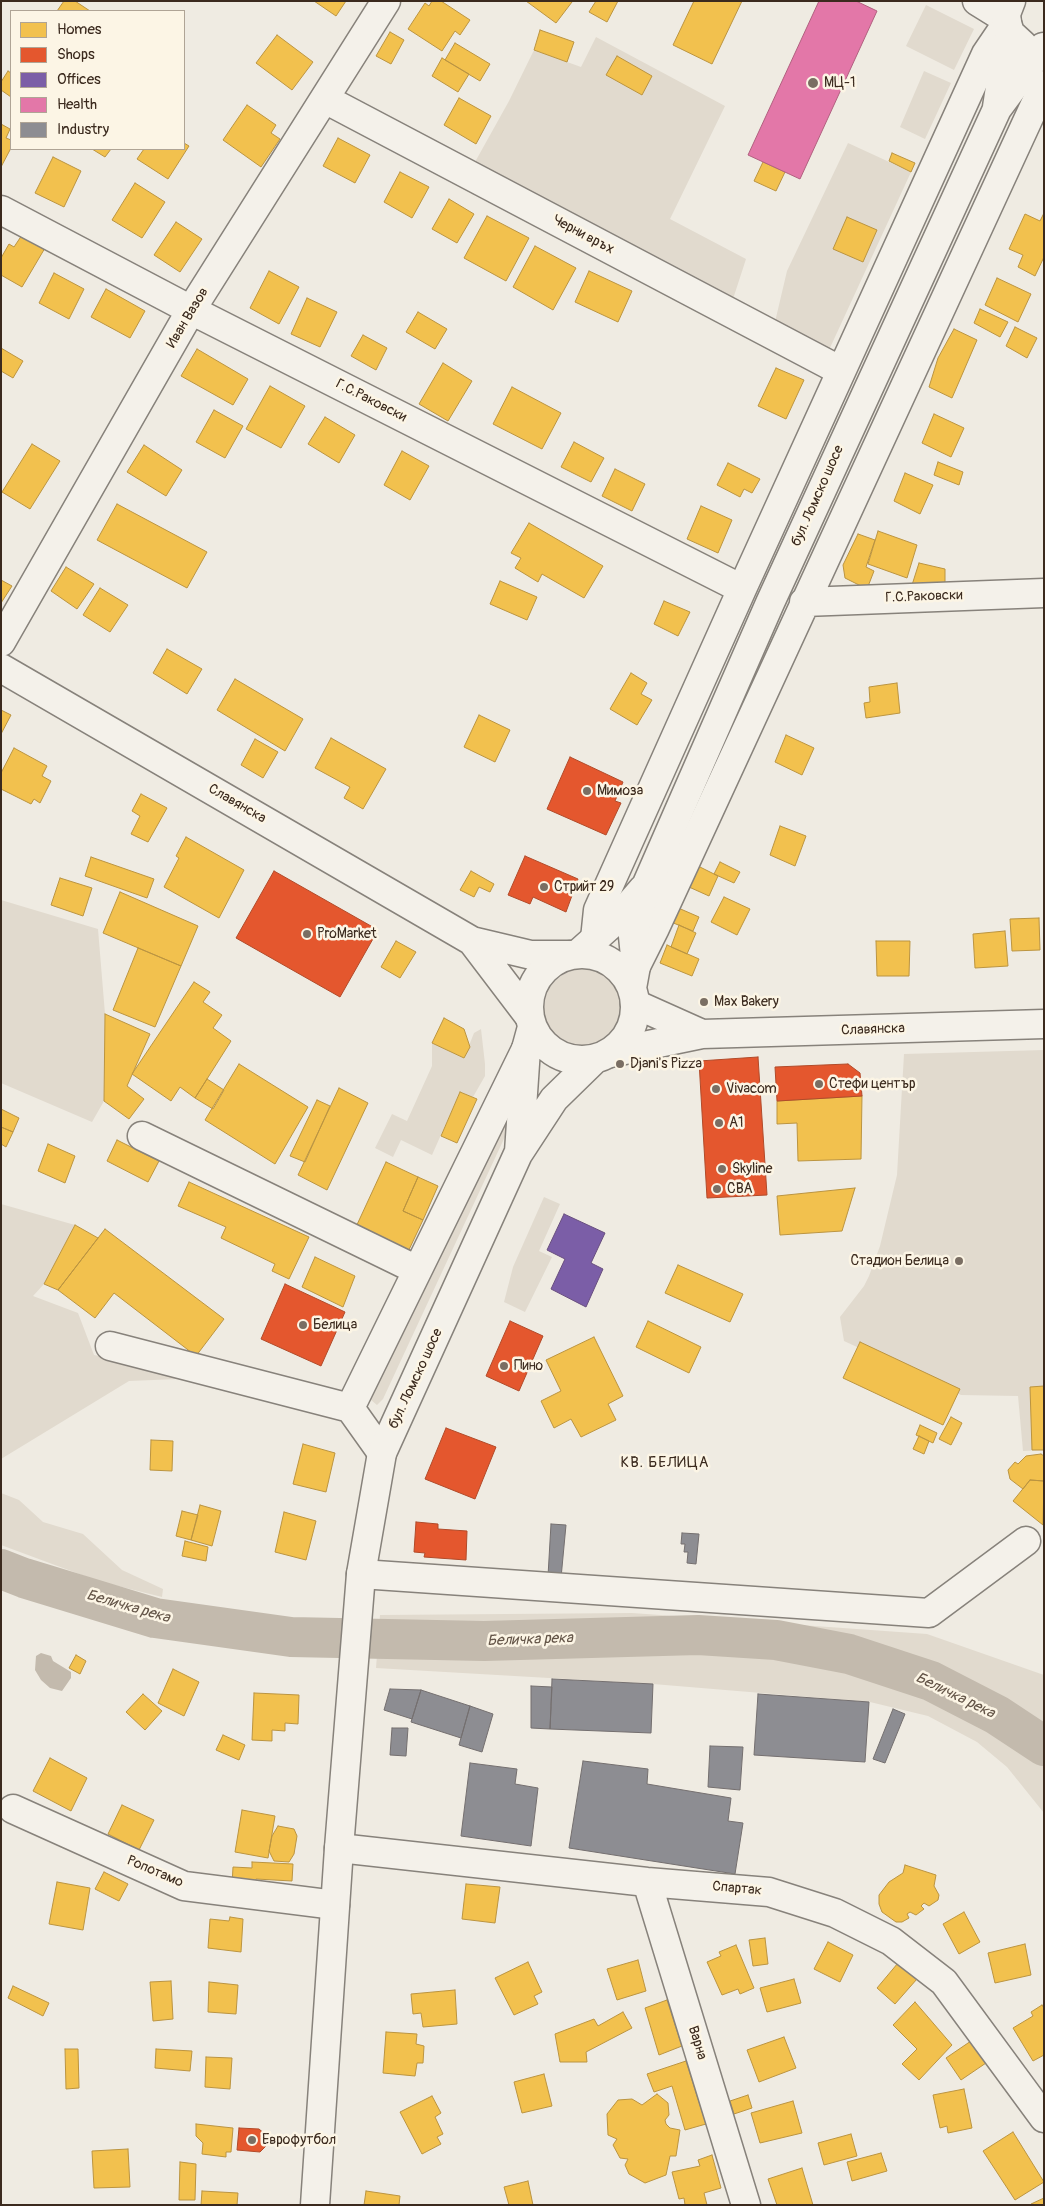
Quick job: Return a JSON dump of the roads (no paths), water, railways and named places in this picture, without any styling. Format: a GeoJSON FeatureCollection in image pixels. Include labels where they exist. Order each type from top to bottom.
{"type":"FeatureCollection","features":[{"type":"Feature","properties":{"kind":"street","name":"Иван Вазов"},"geometry":{"type":"LineString","coordinates":[[1,642],[191,310],[386,1]]}},
{"type":"Feature","properties":{"kind":"street"},"geometry":{"type":"LineString","coordinates":[[977,1],[1009,19],[1016,40],[1033,48],[1043,47]]}},
{"type":"Feature","properties":{"kind":"street"},"geometry":{"type":"LineString","coordinates":[[350,1408],[529,1031],[530,995],[537,978],[550,964],[581,949],[742,589],[986,54],[1009,19]]}},
{"type":"Feature","properties":{"kind":"street","name":"бул. Ломско шосе"},"geometry":{"type":"LineString","coordinates":[[997,109],[1009,19]]}},
{"type":"Feature","properties":{"kind":"street","name":"бул. Ломско шосе"},"geometry":{"type":"LineString","coordinates":[[634,986],[633,936],[646,886],[807,521],[997,109],[1043,47]]}},
{"type":"Feature","properties":{"kind":"street"},"geometry":{"type":"LineString","coordinates":[[529,1031],[559,1056],[585,1061],[603,1056],[618,1047],[630,1031],[634,1021],[634,986],[655,928],[1044,85]]}},
{"type":"Feature","properties":{"kind":"street","name":"Черни връх"},"geometry":{"type":"LineString","coordinates":[[325,99],[841,371]]}},
{"type":"Feature","properties":{"kind":"street","name":"Г.С.Раковски"},"geometry":{"type":"LineString","coordinates":[[1,210],[191,310],[742,589]]}},
{"type":"Feature","properties":{"kind":"street","name":"Г.С.Раковски"},"geometry":{"type":"LineString","coordinates":[[804,602],[1044,593]]}},
{"type":"Feature","properties":{"kind":"street","name":"Славянска"},"geometry":{"type":"LineString","coordinates":[[1,668],[472,941],[531,955],[581,949]]}},
{"type":"Feature","properties":{"kind":"street","name":"бул. Ломско шосе"},"geometry":{"type":"LineString","coordinates":[[581,949],[617,919],[646,886]]}},
{"type":"Feature","properties":{"kind":"street","name":"Славянска"},"geometry":{"type":"LineString","coordinates":[[472,941],[529,1031]]}},
{"type":"Feature","properties":{"kind":"street"},"geometry":{"type":"LineString","coordinates":[[581,949],[609,961],[634,986]]}},
{"type":"Feature","properties":{"kind":"street","name":"Славянска"},"geometry":{"type":"LineString","coordinates":[[634,986],[702,1034]]}},
{"type":"Feature","properties":{"kind":"street","name":"Славянска"},"geometry":{"type":"LineString","coordinates":[[603,1056],[702,1034],[1044,1024]]}},
{"type":"Feature","properties":{"kind":"street","name":"бул. Ломско шосе"},"geometry":{"type":"LineString","coordinates":[[518,1154],[529,1031]]}},
{"type":"Feature","properties":{"kind":"street","name":"бул. Ломско шосе"},"geometry":{"type":"LineString","coordinates":[[315,2205],[339,1848],[361,1574],[382,1453],[518,1154],[554,1099],[603,1056]]}},
{"type":"Feature","properties":{"kind":"street"},"geometry":{"type":"LineString","coordinates":[[142,1136],[417,1270]]}},
{"type":"Feature","properties":{"kind":"street"},"geometry":{"type":"LineString","coordinates":[[110,1346],[350,1408],[382,1453]]}},
{"type":"Feature","properties":{"kind":"street"},"geometry":{"type":"LineString","coordinates":[[361,1574],[929,1614],[1026,1541]]}},
{"type":"Feature","properties":{"kind":"street","name":"Ропотамо"},"geometry":{"type":"LineString","coordinates":[[13,1809],[184,1886],[335,1906]]}},
{"type":"Feature","properties":{"kind":"street","name":"Спартак"},"geometry":{"type":"LineString","coordinates":[[339,1848],[648,1882],[769,1892],[836,1913],[891,1941],[944,1982],[1044,2118]]}},
{"type":"Feature","properties":{"kind":"street","name":"Варна"},"geometry":{"type":"LineString","coordinates":[[648,1882],[746,2205]]}},
{"type":"Feature","properties":{"kind":"waterway","name":"Беличка река"},"geometry":{"type":"LineString","coordinates":[[1,1569],[24,1578],[155,1618],[291,1637],[484,1641],[698,1635],[776,1640],[849,1654],[931,1681],[997,1715],[1044,1746]]}},
{"type":"Feature","properties":{"kind":"place","name":"МЦ-1"},"geometry":{"type":"Point","coordinates":[813,83]}},
{"type":"Feature","properties":{"kind":"place","name":"Мимоза"},"geometry":{"type":"Point","coordinates":[587,791]}},
{"type":"Feature","properties":{"kind":"place","name":"Стрийт 29"},"geometry":{"type":"Point","coordinates":[544,887]}},
{"type":"Feature","properties":{"kind":"place","name":"ProMarket"},"geometry":{"type":"Point","coordinates":[307,934]}},
{"type":"Feature","properties":{"kind":"place","name":"Max Bakery"},"geometry":{"type":"Point","coordinates":[704,1002]}},
{"type":"Feature","properties":{"kind":"place","name":"Djani's Pizza"},"geometry":{"type":"Point","coordinates":[620,1064]}},
{"type":"Feature","properties":{"kind":"place","name":"Стефи център"},"geometry":{"type":"Point","coordinates":[819,1084]}},
{"type":"Feature","properties":{"kind":"place","name":"Vivacom"},"geometry":{"type":"Point","coordinates":[716,1089]}},
{"type":"Feature","properties":{"kind":"place","name":"A1"},"geometry":{"type":"Point","coordinates":[719,1123]}},
{"type":"Feature","properties":{"kind":"place","name":"Skyline"},"geometry":{"type":"Point","coordinates":[722,1169]}},
{"type":"Feature","properties":{"kind":"place","name":"CBA"},"geometry":{"type":"Point","coordinates":[717,1189]}},
{"type":"Feature","properties":{"kind":"place","name":"Стадион Белица"},"geometry":{"type":"Point","coordinates":[959,1261]}},
{"type":"Feature","properties":{"kind":"place","name":"Белица"},"geometry":{"type":"Point","coordinates":[303,1325]}},
{"type":"Feature","properties":{"kind":"place","name":"Пино"},"geometry":{"type":"Point","coordinates":[504,1366]}},
{"type":"Feature","properties":{"kind":"place","name":"Еврофутбол"},"geometry":{"type":"Point","coordinates":[252,2140]}},
{"type":"Feature","properties":{"kind":"district","name":"КВ. БЕЛИЦА"},"geometry":{"type":"Point","coordinates":[665,1463]}}]}
